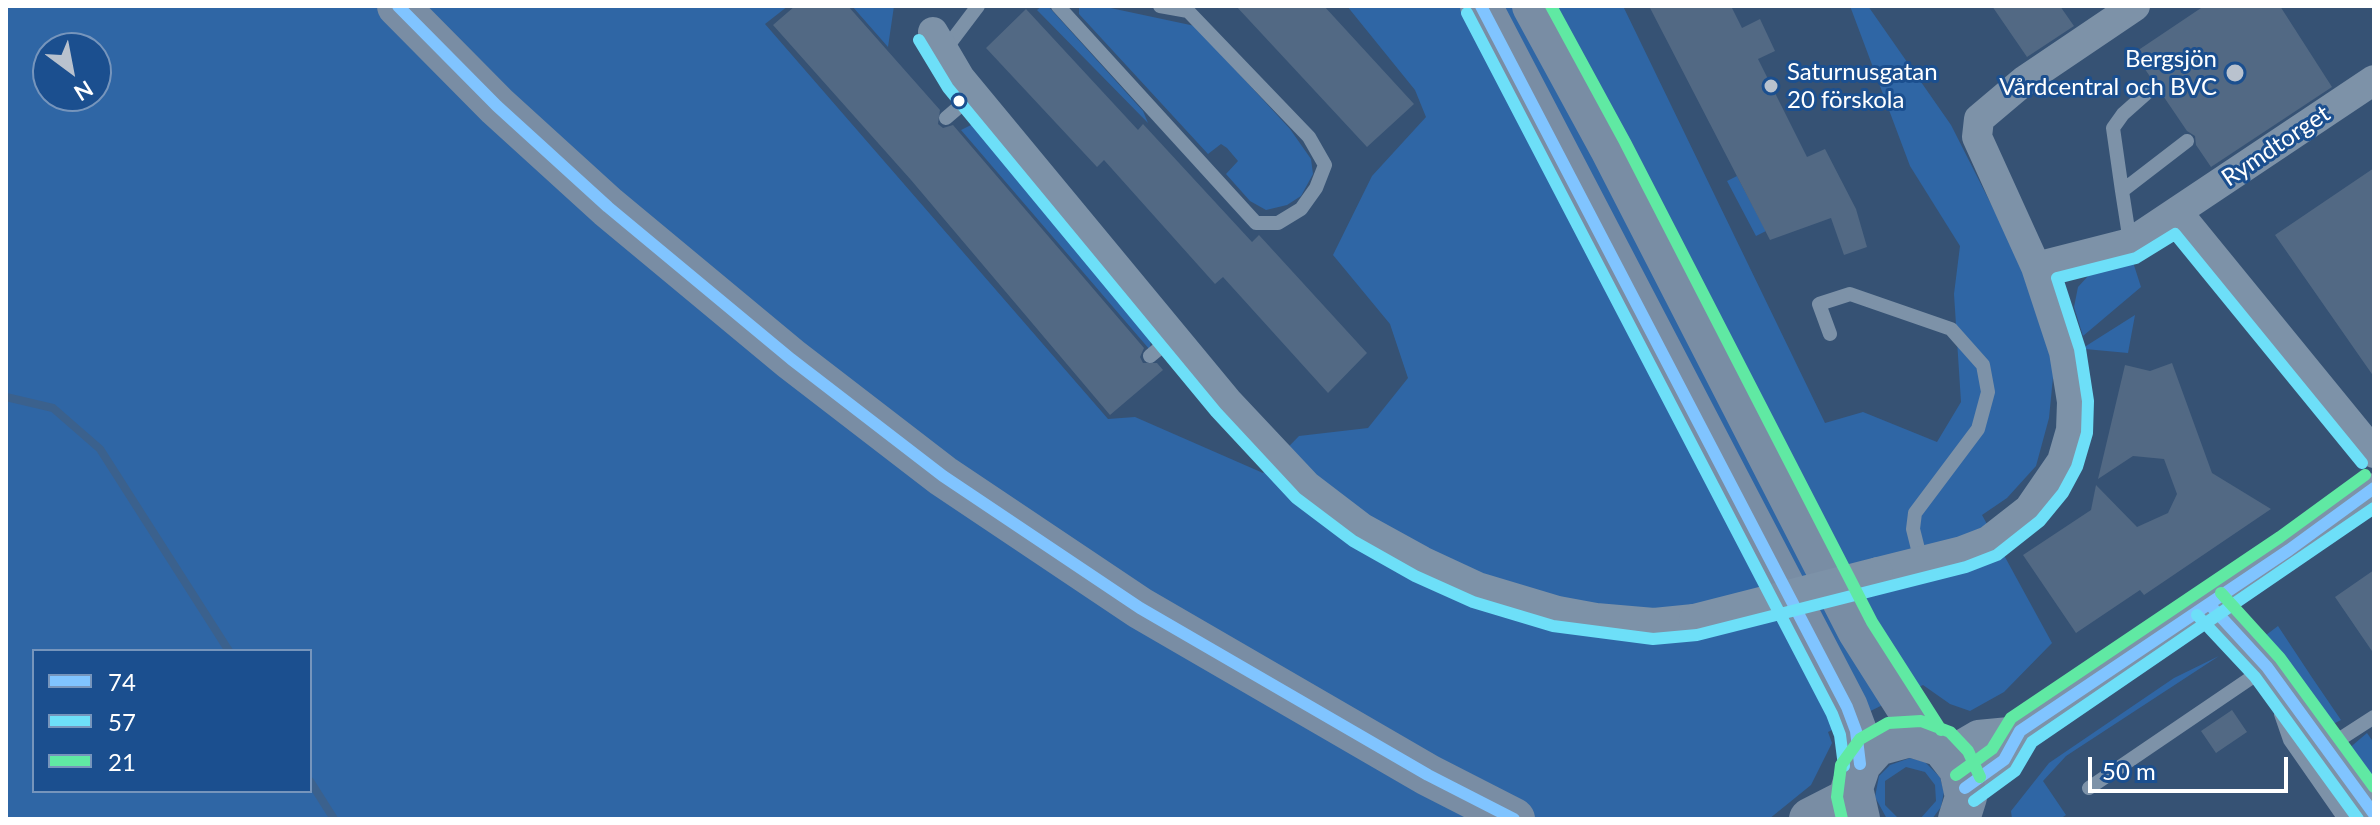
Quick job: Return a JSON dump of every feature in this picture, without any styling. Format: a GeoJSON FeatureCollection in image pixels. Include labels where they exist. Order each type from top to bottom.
{"type":"FeatureCollection","features":[{"type":"Feature","properties":{"kind":"street"},"geometry":{"type":"LineString","coordinates":[[398,6],[497,106],[608,207],[791,359],[943,476],[1140,608],[1388,753],[1514,819]]}},
{"type":"Feature","properties":{"kind":"street"},"geometry":{"type":"LineString","coordinates":[[1481,6],[1847,707],[1856,731],[1857,793]]}},
{"type":"Feature","properties":{"kind":"street"},"geometry":{"type":"LineString","coordinates":[[1533,6],[1619,163],[1858,630],[1950,774]]}},
{"type":"Feature","properties":{"kind":"street"},"geometry":{"type":"LineString","coordinates":[[938,42],[974,94],[1228,402],[1307,486],[1362,528],[1478,587],[1558,611],[1654,623],[1694,619],[1962,551],[2009,527],[2050,484],[2062,461],[2071,430],[2072,402],[2064,352],[2036,267],[1977,137],[1979,119],[2024,81],[2135,6]]}},
{"type":"Feature","properties":{"kind":"street","name":"Rymdtorget"},"geometry":{"type":"LineString","coordinates":[[2036,267],[2130,243],[2374,80]]}},
{"type":"Feature","properties":{"kind":"street"},"geometry":{"type":"LineString","coordinates":[[2178,213],[2374,453]]}},
{"type":"Feature","properties":{"kind":"street"},"geometry":{"type":"LineString","coordinates":[[1950,774],[2004,760],[2020,731],[2374,488]]}},
{"type":"Feature","properties":{"kind":"street"},"geometry":{"type":"LineString","coordinates":[[2209,604],[2276,679],[2374,814]]}},
{"type":"Feature","properties":{"kind":"street"},"geometry":{"type":"LineString","coordinates":[[1950,774],[1978,735],[2020,731]]}},
{"type":"Feature","properties":{"kind":"street"},"geometry":{"type":"LineString","coordinates":[[1810,819],[1857,793],[1871,751],[1885,741],[1901,736],[1950,774]]}},
{"type":"Feature","properties":{"kind":"lane"},"geometry":{"type":"LineString","coordinates":[[938,42],[978,6]]}},
{"type":"Feature","properties":{"kind":"lane"},"geometry":{"type":"LineString","coordinates":[[1058,6],[1256,223],[1278,223],[1301,209],[1316,188],[1325,165],[1309,137],[1188,11],[1160,6]]}},
{"type":"Feature","properties":{"kind":"lane"},"geometry":{"type":"LineString","coordinates":[[2130,243],[2113,128],[2123,114],[2150,90]]}},
{"type":"Feature","properties":{"kind":"lane"},"geometry":{"type":"LineString","coordinates":[[946,118],[974,94]]}},
{"type":"Feature","properties":{"kind":"lane"},"geometry":{"type":"LineString","coordinates":[[2122,191],[2187,141]]}},
{"type":"Feature","properties":{"kind":"lane"},"geometry":{"type":"LineString","coordinates":[[1830,334],[1819,304],[1850,294],[1951,329],[1983,365],[1988,392],[1978,429],[1915,513],[1913,529],[1921,561]]}},
{"type":"Feature","properties":{"kind":"lane"},"geometry":{"type":"LineString","coordinates":[[1150,356],[1174,335]]}},
{"type":"Feature","properties":{"kind":"lane"},"geometry":{"type":"LineString","coordinates":[[2089,788],[2276,679],[2281,714],[2290,740],[2345,819]]}},
{"type":"Feature","properties":{"kind":"lane"},"geometry":{"type":"LineString","coordinates":[[2326,748],[2374,717]]}},
{"type":"Feature","properties":{"kind":"shaded area"},"geometry":{"type":"Polygon","coordinates":[[[6,6],[788,6],[765,24],[1108,419],[1135,417],[1263,473],[1299,436],[1368,428],[1408,378],[1390,324],[1333,255],[1372,176],[1426,117],[1415,90],[1347,6],[1623,6],[1825,423],[1863,412],[1937,442],[1961,402],[1954,294],[1960,246],[1910,166],[1850,6],[1868,6],[1951,125],[2030,281],[2054,367],[2049,418],[2036,466],[2007,498],[1982,515],[2052,643],[2004,692],[1970,711],[1950,704],[1923,685],[1828,732],[1832,743],[1811,785],[1769,819],[6,819],[6,6]]]}},
{"type":"Feature","properties":{"kind":"shaded area"},"geometry":{"type":"Polygon","coordinates":[[[852,6],[894,6],[888,47],[852,6]]]}},
{"type":"Feature","properties":{"kind":"shaded area"},"geometry":{"type":"Polygon","coordinates":[[[1048,6],[1143,111],[1148,123],[1037,10],[1048,6]]]}},
{"type":"Feature","properties":{"kind":"shaded area"},"geometry":{"type":"Polygon","coordinates":[[[1079,6],[1101,6],[1195,26],[1290,129],[1311,159],[1313,174],[1301,196],[1287,205],[1266,210],[1250,201],[1226,174],[1238,161],[1227,148],[1221,144],[1208,154],[1079,14],[1079,6]]]}},
{"type":"Feature","properties":{"kind":"shaded area"},"geometry":{"type":"Polygon","coordinates":[[[973,124],[986,131],[994,146],[1016,172],[1019,171],[1147,323],[1151,332],[1150,350],[961,130],[973,124]]]}},
{"type":"Feature","properties":{"kind":"shaded area"},"geometry":{"type":"Polygon","coordinates":[[[1737,176],[1766,231],[1756,236],[1727,181],[1737,176]]]}},
{"type":"Feature","properties":{"kind":"shaded area"},"geometry":{"type":"Polygon","coordinates":[[[2131,256],[2141,287],[2083,336],[2074,307],[2078,287],[2089,275],[2131,256]]]}},
{"type":"Feature","properties":{"kind":"shaded area"},"geometry":{"type":"Polygon","coordinates":[[[2135,315],[2128,353],[2085,349],[2086,346],[2135,315]]]}},
{"type":"Feature","properties":{"kind":"shaded area"},"geometry":{"type":"Polygon","coordinates":[[[2278,626],[2341,720],[2335,723],[2325,720],[2266,635],[2278,626]]]}},
{"type":"Feature","properties":{"kind":"shaded area"},"geometry":{"type":"Polygon","coordinates":[[[2219,656],[2066,756],[2043,781],[2066,815],[2060,819],[2012,819],[2011,811],[2049,763],[2174,678],[2219,656]]]}},
{"type":"Feature","properties":{"kind":"shaded area"},"geometry":{"type":"Polygon","coordinates":[[[2367,733],[2374,743],[2374,790],[2347,750],[2367,733]]]}},
{"type":"Feature","properties":{"kind":"shaded area"},"geometry":{"type":"Polygon","coordinates":[[[1910,758],[1925,762],[1940,777],[1944,792],[1941,807],[1932,819],[1920,819],[1936,801],[1935,785],[1925,772],[1906,767],[1885,781],[1885,805],[1899,819],[1887,819],[1875,797],[1879,776],[1890,765],[1910,758]]]}},
{"type":"Feature","properties":{"kind":"building"},"geometry":{"type":"Polygon","coordinates":[[[795,6],[848,6],[940,110],[938,124],[943,128],[953,125],[1144,348],[1140,357],[1143,363],[1157,363],[1163,370],[1110,415],[911,180],[773,25],[795,6]]]}},
{"type":"Feature","properties":{"kind":"building"},"geometry":{"type":"Polygon","coordinates":[[[1236,6],[1324,6],[1414,104],[1367,147],[1236,6]]]}},
{"type":"Feature","properties":{"kind":"building"},"geometry":{"type":"Polygon","coordinates":[[[1649,6],[1731,6],[1742,28],[1760,19],[1775,51],[1758,59],[1807,157],[1825,149],[1856,209],[1867,247],[1844,255],[1831,218],[1770,240],[1649,6]]]}},
{"type":"Feature","properties":{"kind":"building"},"geometry":{"type":"Polygon","coordinates":[[[1992,6],[2060,6],[2074,26],[2027,57],[1992,6]]]}},
{"type":"Feature","properties":{"kind":"building","name":"Bergsjön Vårdcentral och BVC"},"geometry":{"type":"Polygon","coordinates":[[[2204,6],[2280,6],[2332,87],[2211,167],[2196,145],[2195,136],[2187,131],[2134,53],[2204,6]]]}},
{"type":"Feature","properties":{"kind":"building"},"geometry":{"type":"Polygon","coordinates":[[[1026,9],[1138,130],[1143,124],[1252,242],[1259,235],[1367,353],[1328,393],[1223,277],[1215,284],[1104,160],[1097,167],[986,48],[1026,9]]]}},
{"type":"Feature","properties":{"kind":"building"},"geometry":{"type":"Polygon","coordinates":[[[2374,168],[2374,377],[2275,235],[2374,168]]]}},
{"type":"Feature","properties":{"kind":"building"},"geometry":{"type":"Polygon","coordinates":[[[2172,363],[2212,473],[2271,509],[2144,595],[2140,590],[2076,633],[2023,555],[2091,510],[2096,485],[2137,527],[2168,513],[2177,494],[2164,459],[2133,456],[2098,479],[2125,365],[2150,371],[2172,363]]]}},
{"type":"Feature","properties":{"kind":"building"},"geometry":{"type":"Polygon","coordinates":[[[2374,570],[2374,654],[2335,597],[2374,570]]]}},
{"type":"Feature","properties":{"kind":"building"},"geometry":{"type":"Polygon","coordinates":[[[2232,710],[2247,732],[2216,753],[2201,731],[2232,710]]]}},
{"type":"Feature","properties":{"kind":"waterway"},"geometry":{"type":"LineString","coordinates":[[6,397],[53,408],[100,449],[228,649]]}},
{"type":"Feature","properties":{"kind":"waterway"},"geometry":{"type":"LineString","coordinates":[[312,784],[334,819]]}},
{"type":"Feature","properties":{"kind":"transit line","name":"74"},"geometry":{"type":"LineString","coordinates":[[398,6],[497,106],[608,207],[791,359],[943,476],[1140,608],[1428,775],[1514,819]]}},
{"type":"Feature","properties":{"kind":"transit line","name":"74"},"geometry":{"type":"LineString","coordinates":[[1481,6],[1847,707],[1856,731],[1860,764]]}},
{"type":"Feature","properties":{"kind":"transit line","name":"21"},"geometry":{"type":"LineString","coordinates":[[1551,6],[1625,142],[1872,622],[1941,730]]}},
{"type":"Feature","properties":{"kind":"transit line","name":"57"},"geometry":{"type":"LineString","coordinates":[[1467,13],[1832,714],[1840,735],[1844,766]]}},
{"type":"Feature","properties":{"kind":"transit line","name":"57"},"geometry":{"type":"LineString","coordinates":[[919,40],[948,88],[1216,412],[1296,498],[1353,541],[1415,576],[1473,602],[1553,626],[1653,639],[1697,635],[1966,567],[1997,555],[2040,521],[2063,493],[2077,467],[2087,433],[2088,401],[2080,349],[2057,278],[2136,258],[2175,234],[2362,463]]}},
{"type":"Feature","properties":{"kind":"transit line","name":"21"},"geometry":{"type":"LineString","coordinates":[[1956,775],[1992,749],[2011,718],[2280,537],[2365,475]]}},
{"type":"Feature","properties":{"kind":"transit line","name":"74"},"geometry":{"type":"LineString","coordinates":[[1965,788],[2004,760],[2020,731],[2289,550],[2374,488]]}},
{"type":"Feature","properties":{"kind":"transit line","name":"57"},"geometry":{"type":"LineString","coordinates":[[1974,801],[2015,771],[2032,742],[2374,508]]}},
{"type":"Feature","properties":{"kind":"transit line","name":"21"},"geometry":{"type":"LineString","coordinates":[[2221,593],[2280,658],[2374,787]]}},
{"type":"Feature","properties":{"kind":"transit line","name":"74"},"geometry":{"type":"LineString","coordinates":[[2209,604],[2267,667],[2374,814]]}},
{"type":"Feature","properties":{"kind":"transit line","name":"57"},"geometry":{"type":"LineString","coordinates":[[2197,615],[2255,677],[2358,819]]}},
{"type":"Feature","properties":{"kind":"transit line","name":"21"},"geometry":{"type":"LineString","coordinates":[[1842,819],[1837,797],[1841,765],[1860,739],[1888,723],[1921,721],[1950,732],[1968,751],[1980,777]]}},
{"type":"Feature","properties":{"kind":"place","name":"Bergsjön Vårdcentral och BVC"},"geometry":{"type":"Point","coordinates":[2235,73]}},
{"type":"Feature","properties":{"kind":"place","name":"Saturnusgatan 20 förskola"},"geometry":{"type":"Point","coordinates":[1771,86]}}]}
